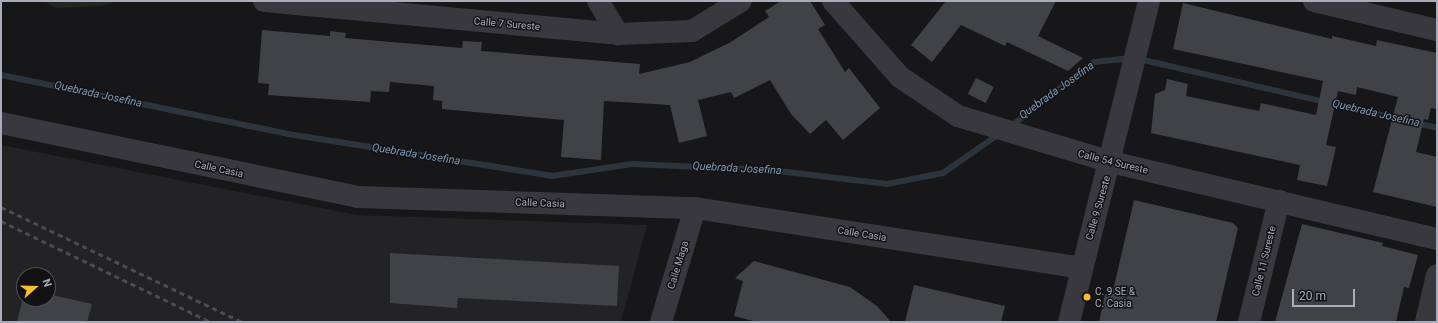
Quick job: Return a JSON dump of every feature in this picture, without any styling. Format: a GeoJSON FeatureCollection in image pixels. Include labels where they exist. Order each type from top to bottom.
{"type":"FeatureCollection","features":[{"type":"Feature","properties":{"kind":"street","name":"Calle 7 Sureste"},"geometry":{"type":"LineString","coordinates":[[264,1],[358,6],[618,34],[692,31],[741,1]]}},
{"type":"Feature","properties":{"kind":"street"},"geometry":{"type":"LineString","coordinates":[[598,1],[618,34]]}},
{"type":"Feature","properties":{"kind":"street","name":"Calle 54 Sureste"},"geometry":{"type":"LineString","coordinates":[[833,1],[900,77],[958,116],[1020,137],[1111,162],[1437,239]]}},
{"type":"Feature","properties":{"kind":"street","name":"Calle 9 Sureste"},"geometry":{"type":"LineString","coordinates":[[1069,322],[1081,268],[1111,162],[1149,1]]}},
{"type":"Feature","properties":{"kind":"street"},"geometry":{"type":"LineString","coordinates":[[1321,2],[1437,30]]}},
{"type":"Feature","properties":{"kind":"street","name":"Calle Casia"},"geometry":{"type":"LineString","coordinates":[[1,123],[358,196],[695,208],[1081,268]]}},
{"type":"Feature","properties":{"kind":"street","name":"Calle 11 Sureste"},"geometry":{"type":"LineString","coordinates":[[1249,322],[1279,201]]}},
{"type":"Feature","properties":{"kind":"street","name":"Calle Maga"},"geometry":{"type":"LineString","coordinates":[[661,322],[695,208]]}},
{"type":"Feature","properties":{"kind":"street"},"geometry":{"type":"LineString","coordinates":[[1426,322],[1437,275]]}},
{"type":"Feature","properties":{"kind":"shaded area"},"geometry":{"type":"Polygon","coordinates":[[[44,1],[116,1],[101,6],[55,8],[44,1]]]}},
{"type":"Feature","properties":{"kind":"shaded area"},"geometry":{"type":"Polygon","coordinates":[[[1,145],[357,215],[647,225],[621,322],[1,322],[1,145]]]}},
{"type":"Feature","properties":{"kind":"building"},"geometry":{"type":"Polygon","coordinates":[[[781,1],[810,1],[825,25],[818,29],[845,72],[849,68],[880,108],[843,140],[826,120],[810,134],[791,114],[770,80],[734,98],[731,92],[698,100],[707,136],[679,143],[670,105],[604,101],[601,160],[561,157],[564,120],[442,109],[442,101],[433,100],[434,86],[390,82],[389,92],[371,91],[370,102],[268,95],[269,84],[258,83],[262,30],[330,36],[330,31],[346,33],[345,38],[462,48],[463,41],[482,42],[481,51],[640,64],[639,74],[690,62],[731,42],[769,17],[765,11],[781,1]]]}},
{"type":"Feature","properties":{"kind":"building"},"geometry":{"type":"Polygon","coordinates":[[[946,1],[1056,1],[1038,36],[1083,58],[1068,71],[1007,42],[1005,46],[961,25],[932,62],[911,45],[946,1]]]}},
{"type":"Feature","properties":{"kind":"building"},"geometry":{"type":"Polygon","coordinates":[[[1183,3],[1332,39],[1332,36],[1376,46],[1377,40],[1437,53],[1437,109],[1431,108],[1428,120],[1424,119],[1416,152],[1437,157],[1437,207],[1373,192],[1398,97],[1357,87],[1356,95],[1338,91],[1326,145],[1336,147],[1327,186],[1297,180],[1300,165],[1151,133],[1155,94],[1165,90],[1167,79],[1188,84],[1186,96],[1259,111],[1261,103],[1316,115],[1323,81],[1173,49],[1183,3]]]}},
{"type":"Feature","properties":{"kind":"building"},"geometry":{"type":"Polygon","coordinates":[[[976,78],[994,87],[986,103],[968,94],[976,78]]]}},
{"type":"Feature","properties":{"kind":"building"},"geometry":{"type":"Polygon","coordinates":[[[1134,200],[1233,223],[1238,228],[1216,322],[1099,322],[1105,294],[1112,295],[1134,200]]]}},
{"type":"Feature","properties":{"kind":"building"},"geometry":{"type":"Polygon","coordinates":[[[1302,224],[1383,243],[1382,246],[1418,255],[1409,288],[1404,287],[1396,322],[1275,322],[1302,224]]]}},
{"type":"Feature","properties":{"kind":"building"},"geometry":{"type":"Polygon","coordinates":[[[390,253],[619,266],[617,306],[458,298],[457,308],[390,303],[390,253]]]}},
{"type":"Feature","properties":{"kind":"building"},"geometry":{"type":"Polygon","coordinates":[[[754,261],[850,287],[877,306],[891,322],[757,322],[734,316],[743,281],[735,278],[754,261]]]}},
{"type":"Feature","properties":{"kind":"building"},"geometry":{"type":"Polygon","coordinates":[[[914,285],[1005,306],[1001,322],[905,322],[914,285]]]}},
{"type":"Feature","properties":{"kind":"building"},"geometry":{"type":"Polygon","coordinates":[[[56,296],[92,304],[87,322],[17,322],[21,307],[56,307],[56,296]]]}},
{"type":"Feature","properties":{"kind":"waterway","name":"Quebrada Josefina"},"geometry":{"type":"LineString","coordinates":[[1010,127],[1094,62],[1130,58]]}},
{"type":"Feature","properties":{"kind":"waterway","name":"Quebrada Josefina"},"geometry":{"type":"LineString","coordinates":[[1139,59],[1399,119]]}},
{"type":"Feature","properties":{"kind":"waterway","name":"Quebrada Josefina"},"geometry":{"type":"LineString","coordinates":[[1,75],[288,134],[552,176],[632,164],[770,170],[887,184],[943,173],[999,134]]}},
{"type":"Feature","properties":{"kind":"waterway","name":"Quebrada Josefina"},"geometry":{"type":"LineString","coordinates":[[1416,123],[1437,128]]}},
{"type":"Feature","properties":{"kind":"railway"},"geometry":{"type":"LineString","coordinates":[[1,207],[242,322]]}},
{"type":"Feature","properties":{"kind":"railway"},"geometry":{"type":"LineString","coordinates":[[1,221],[211,322]]}},
{"type":"Feature","properties":{"kind":"place","name":"C. 9 SE & C. Casia"},"geometry":{"type":"Point","coordinates":[1087,297]}}]}
